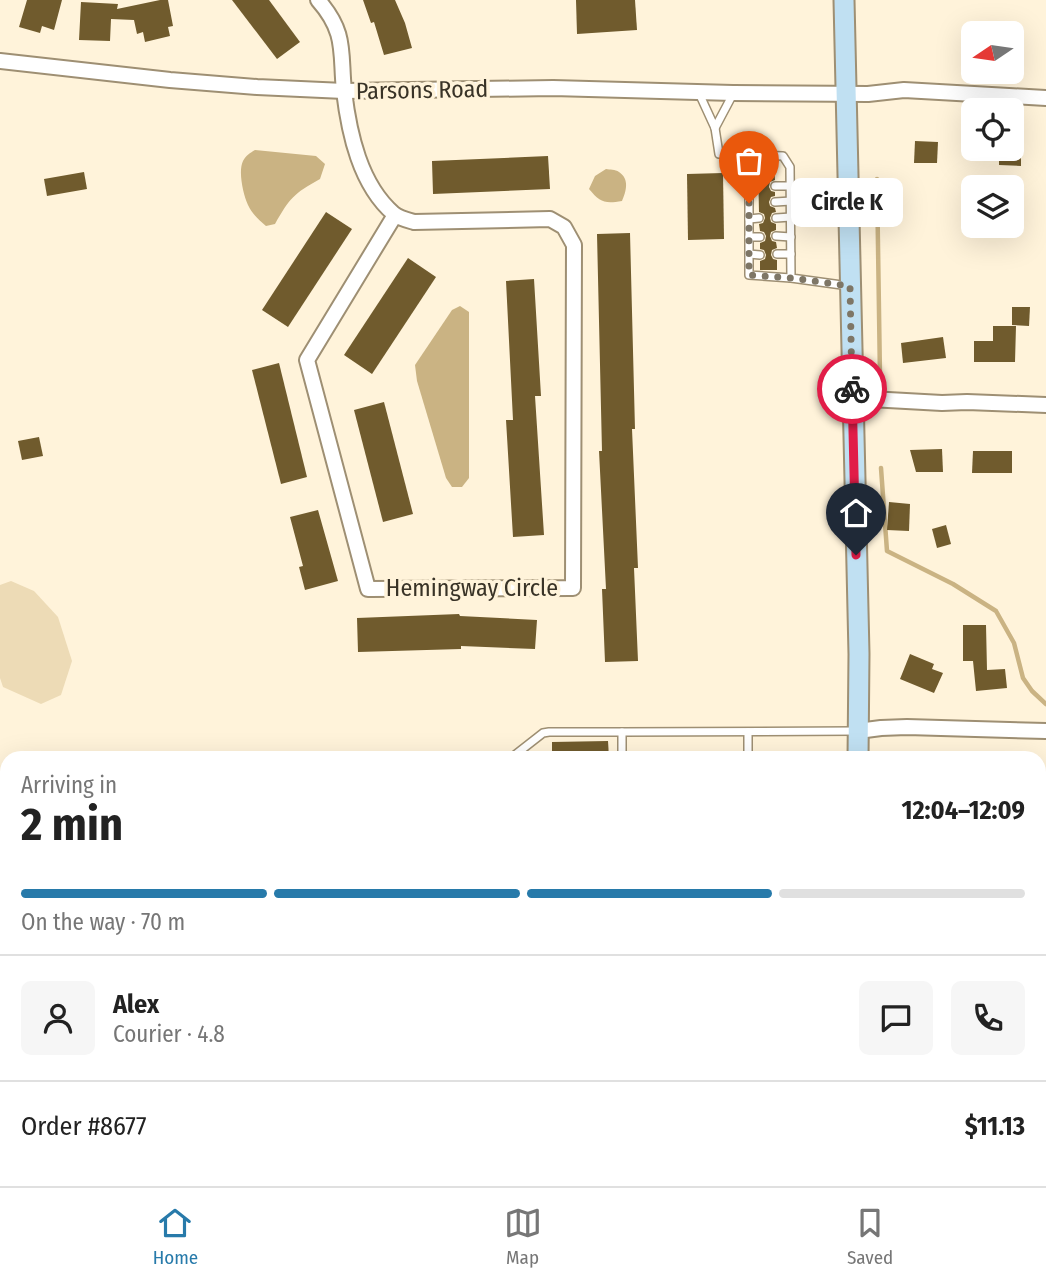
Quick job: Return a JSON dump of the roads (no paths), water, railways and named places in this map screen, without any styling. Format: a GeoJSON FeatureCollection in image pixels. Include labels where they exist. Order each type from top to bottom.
{"type":"FeatureCollection","features":[{"type":"Feature","properties":{"kind":"street"},"geometry":{"type":"LineString","coordinates":[[318,0],[335,23],[340,38],[344,91],[359,160],[371,188],[395,215]]}},
{"type":"Feature","properties":{"kind":"street"},"geometry":{"type":"LineString","coordinates":[[844,0],[859,654],[858,751]]}},
{"type":"Feature","properties":{"kind":"street","name":"Parsons Road"},"geometry":{"type":"LineString","coordinates":[[0,61],[170,80],[344,91],[554,88],[867,94],[904,90],[1046,98]]}},
{"type":"Feature","properties":{"kind":"street","name":"Hemingway Circle"},"geometry":{"type":"LineString","coordinates":[[395,215],[414,222],[550,219],[564,227],[574,245],[573,588],[368,589],[307,360],[395,215]]}},
{"type":"Feature","properties":{"kind":"street"},"geometry":{"type":"LineString","coordinates":[[852,398],[1046,405]]}},
{"type":"Feature","properties":{"kind":"street"},"geometry":{"type":"LineString","coordinates":[[858,731],[907,727],[1046,731]]}},
{"type":"Feature","properties":{"kind":"lane"},"geometry":{"type":"LineString","coordinates":[[698,91],[715,128],[719,154],[783,156],[790,167],[791,278]]}},
{"type":"Feature","properties":{"kind":"lane"},"geometry":{"type":"LineString","coordinates":[[715,128],[733,93]]}},
{"type":"Feature","properties":{"kind":"lane"},"geometry":{"type":"LineString","coordinates":[[749,155],[749,275],[850,286]]}},
{"type":"Feature","properties":{"kind":"lane"},"geometry":{"type":"LineString","coordinates":[[749,186],[758,186]]}},
{"type":"Feature","properties":{"kind":"lane"},"geometry":{"type":"LineString","coordinates":[[775,186],[791,186]]}},
{"type":"Feature","properties":{"kind":"lane"},"geometry":{"type":"LineString","coordinates":[[775,202],[791,201]]}},
{"type":"Feature","properties":{"kind":"lane"},"geometry":{"type":"LineString","coordinates":[[749,203],[759,202]]}},
{"type":"Feature","properties":{"kind":"lane"},"geometry":{"type":"LineString","coordinates":[[749,219],[759,218]]}},
{"type":"Feature","properties":{"kind":"lane"},"geometry":{"type":"LineString","coordinates":[[776,218],[791,218]]}},
{"type":"Feature","properties":{"kind":"lane"},"geometry":{"type":"LineString","coordinates":[[776,236],[791,237]]}},
{"type":"Feature","properties":{"kind":"lane"},"geometry":{"type":"LineString","coordinates":[[749,237],[760,237]]}},
{"type":"Feature","properties":{"kind":"lane"},"geometry":{"type":"LineString","coordinates":[[749,254],[760,255]]}},
{"type":"Feature","properties":{"kind":"lane"},"geometry":{"type":"LineString","coordinates":[[777,254],[791,254]]}},
{"type":"Feature","properties":{"kind":"lane"},"geometry":{"type":"LineString","coordinates":[[520,751],[543,733],[549,732],[858,731]]}},
{"type":"Feature","properties":{"kind":"lane"},"geometry":{"type":"LineString","coordinates":[[622,732],[622,751]]}},
{"type":"Feature","properties":{"kind":"lane"},"geometry":{"type":"LineString","coordinates":[[748,732],[748,751]]}},
{"type":"Feature","properties":{"kind":"waterway"},"geometry":{"type":"LineString","coordinates":[[877,179],[880,377]]}},
{"type":"Feature","properties":{"kind":"waterway"},"geometry":{"type":"LineString","coordinates":[[881,468],[887,551],[953,584],[996,611],[1014,643],[1023,678],[1046,704]]}},
{"type":"Feature","properties":{"kind":"place","name":"Circle K"},"geometry":{"type":"Point","coordinates":[749,203]}}]}
